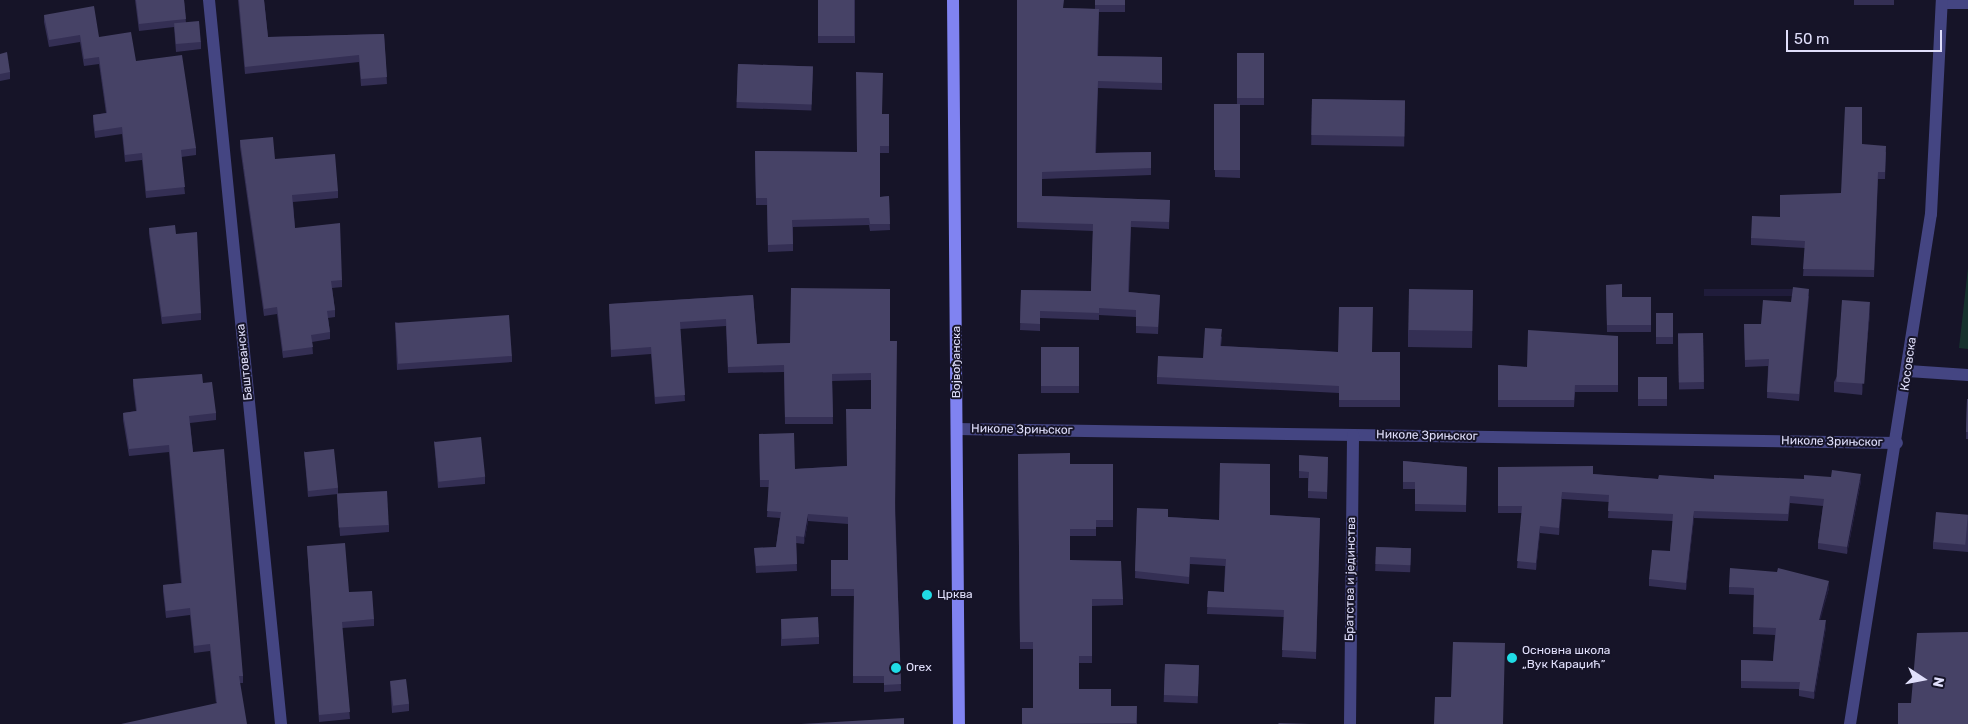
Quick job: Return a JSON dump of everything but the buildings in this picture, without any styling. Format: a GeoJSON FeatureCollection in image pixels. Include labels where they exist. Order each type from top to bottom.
{"type":"FeatureCollection","features":[{"type":"Feature","properties":{"kind":"main road","name":"Војвођанска"},"geometry":{"type":"LineString","coordinates":[[953,0],[959,724]]}},
{"type":"Feature","properties":{"kind":"street","name":"Баштованска"},"geometry":{"type":"LineString","coordinates":[[209,0],[281,724]]}},
{"type":"Feature","properties":{"kind":"street"},"geometry":{"type":"LineString","coordinates":[[1942,1],[1968,3]]}},
{"type":"Feature","properties":{"kind":"street","name":"Косовска"},"geometry":{"type":"LineString","coordinates":[[1850,724],[1897,443],[1934,182],[1942,1]]}},
{"type":"Feature","properties":{"kind":"street"},"geometry":{"type":"LineString","coordinates":[[1908,371],[1968,375]]}},
{"type":"Feature","properties":{"kind":"street","name":"Николе Зрињског"},"geometry":{"type":"LineString","coordinates":[[957,429],[1897,443]]}},
{"type":"Feature","properties":{"kind":"street","name":"Братства и јединства"},"geometry":{"type":"LineString","coordinates":[[1350,724],[1353,435]]}},
{"type":"Feature","properties":{"kind":"green space"},"geometry":{"type":"Polygon","coordinates":[[[1968,268],[1968,349],[1959,348],[1968,268]]]}},
{"type":"Feature","properties":{"kind":"place","name":"Црква"},"geometry":{"type":"Point","coordinates":[927,595]}},
{"type":"Feature","properties":{"kind":"place","name":"Основна школа „Вук Караџић”"},"geometry":{"type":"Point","coordinates":[1512,658]}},
{"type":"Feature","properties":{"kind":"place","name":"Orex"},"geometry":{"type":"Point","coordinates":[896,668]}}]}
